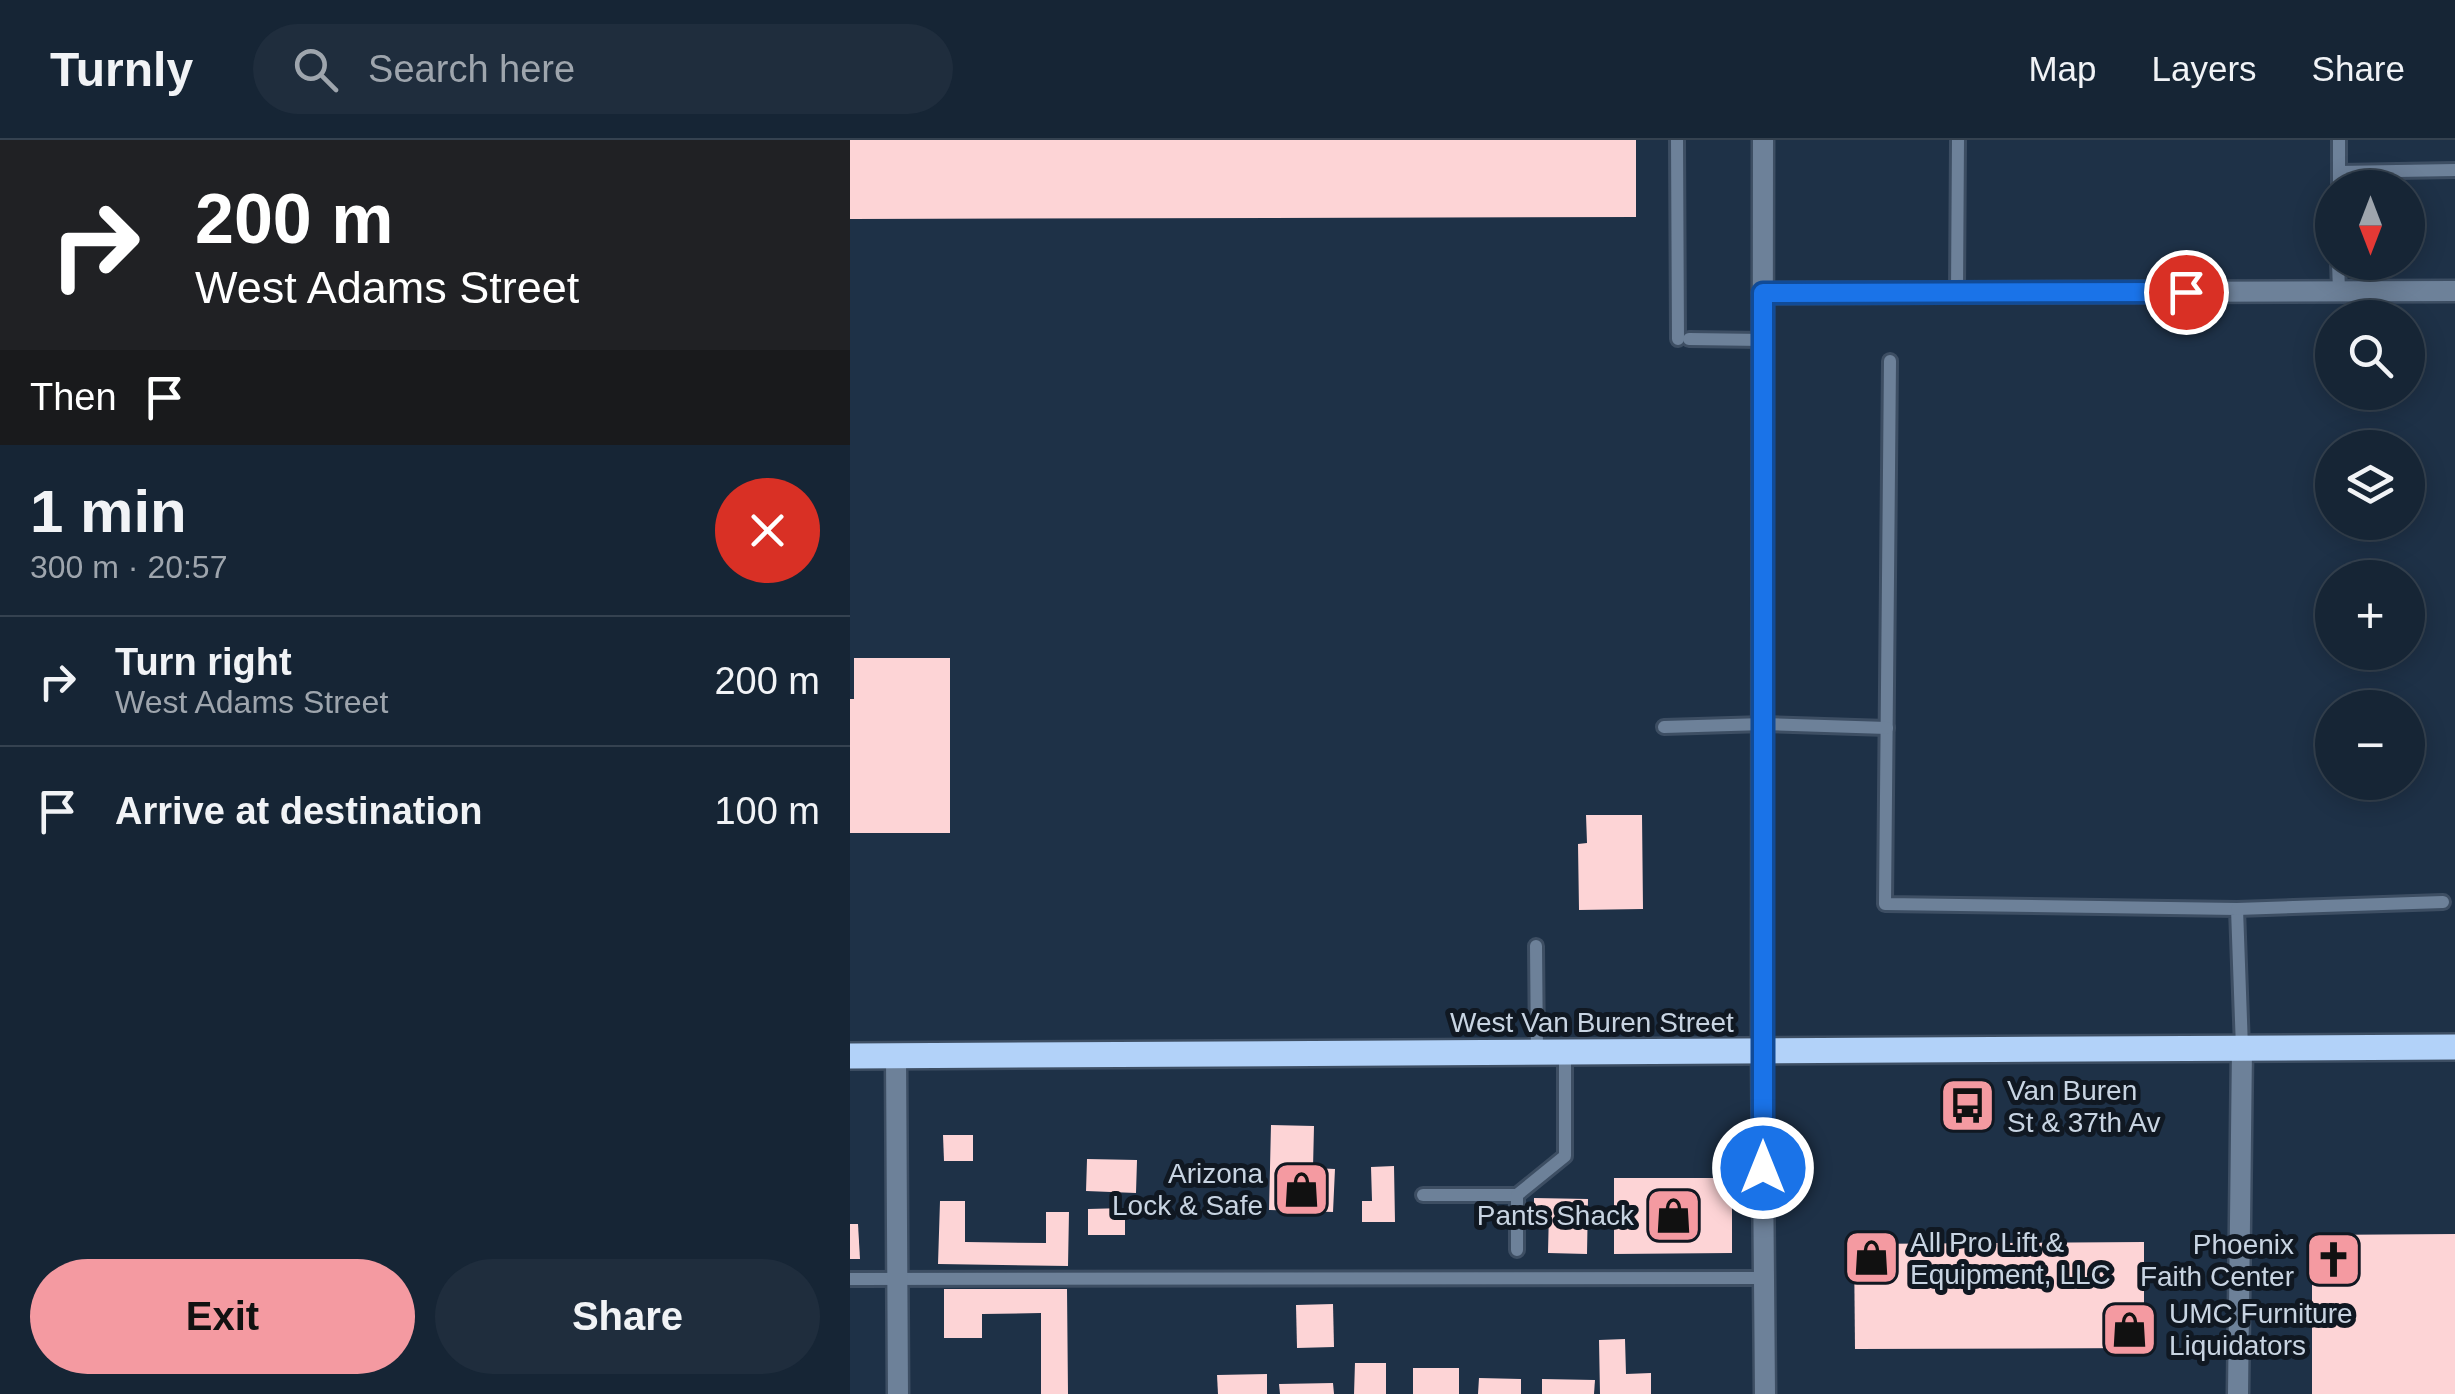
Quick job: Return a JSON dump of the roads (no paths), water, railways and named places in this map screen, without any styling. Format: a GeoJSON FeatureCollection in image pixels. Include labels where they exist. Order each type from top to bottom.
{"type":"FeatureCollection","features":[{"type":"Feature","properties":{"kind":"main road","name":"West Van Buren Street"},"geometry":{"type":"LineString","coordinates":[[850,1056],[2455,1048]]}},
{"type":"Feature","properties":{"kind":"street"},"geometry":{"type":"LineString","coordinates":[[1763,140],[1765,1394]]}},
{"type":"Feature","properties":{"kind":"street"},"geometry":{"type":"LineString","coordinates":[[1763,293],[2455,291]]}},
{"type":"Feature","properties":{"kind":"street"},"geometry":{"type":"LineString","coordinates":[[2238,1394],[2242,1048]]}},
{"type":"Feature","properties":{"kind":"street"},"geometry":{"type":"LineString","coordinates":[[896,1056],[898,1394]]}},
{"type":"Feature","properties":{"kind":"lane"},"geometry":{"type":"LineString","coordinates":[[1677,140],[1684,339],[1763,340]]}},
{"type":"Feature","properties":{"kind":"lane"},"geometry":{"type":"LineString","coordinates":[[1957,292],[1958,140]]}},
{"type":"Feature","properties":{"kind":"lane"},"geometry":{"type":"LineString","coordinates":[[2339,140],[2339,170]]}},
{"type":"Feature","properties":{"kind":"lane"},"geometry":{"type":"LineString","coordinates":[[2425,171],[2455,170]]}},
{"type":"Feature","properties":{"kind":"lane"},"geometry":{"type":"LineString","coordinates":[[2339,280],[2339,291]]}},
{"type":"Feature","properties":{"kind":"lane"},"geometry":{"type":"LineString","coordinates":[[1890,361],[1885,904],[2237,909],[2443,902]]}},
{"type":"Feature","properties":{"kind":"lane"},"geometry":{"type":"LineString","coordinates":[[1664,726],[1887,728]]}},
{"type":"Feature","properties":{"kind":"lane"},"geometry":{"type":"LineString","coordinates":[[2237,909],[2242,1048]]}},
{"type":"Feature","properties":{"kind":"lane"},"geometry":{"type":"LineString","coordinates":[[1536,946],[1538,1052]]}},
{"type":"Feature","properties":{"kind":"lane"},"geometry":{"type":"LineString","coordinates":[[1422,1195],[1517,1194],[1564,1156],[1565,1052]]}},
{"type":"Feature","properties":{"kind":"lane"},"geometry":{"type":"LineString","coordinates":[[1517,1194],[1517,1250]]}},
{"type":"Feature","properties":{"kind":"lane"},"geometry":{"type":"LineString","coordinates":[[850,1279],[1764,1278]]}},
{"type":"Feature","properties":{"kind":"place","name":"Van Buren St & 37th Av"},"geometry":{"type":"Point","coordinates":[1968,1106]}},
{"type":"Feature","properties":{"kind":"place","name":"Arizona Lock & Safe"},"geometry":{"type":"Point","coordinates":[1302,1189]}},
{"type":"Feature","properties":{"kind":"place","name":"Pants Shack"},"geometry":{"type":"Point","coordinates":[1673,1215]}},
{"type":"Feature","properties":{"kind":"place","name":"All Pro Lift & Equipment, LLC"},"geometry":{"type":"Point","coordinates":[1871,1258]}},
{"type":"Feature","properties":{"kind":"place","name":"Phoenix Faith Center"},"geometry":{"type":"Point","coordinates":[2333,1260]}},
{"type":"Feature","properties":{"kind":"place","name":"UMC Furniture Liquidators"},"geometry":{"type":"Point","coordinates":[2130,1329]}}]}
